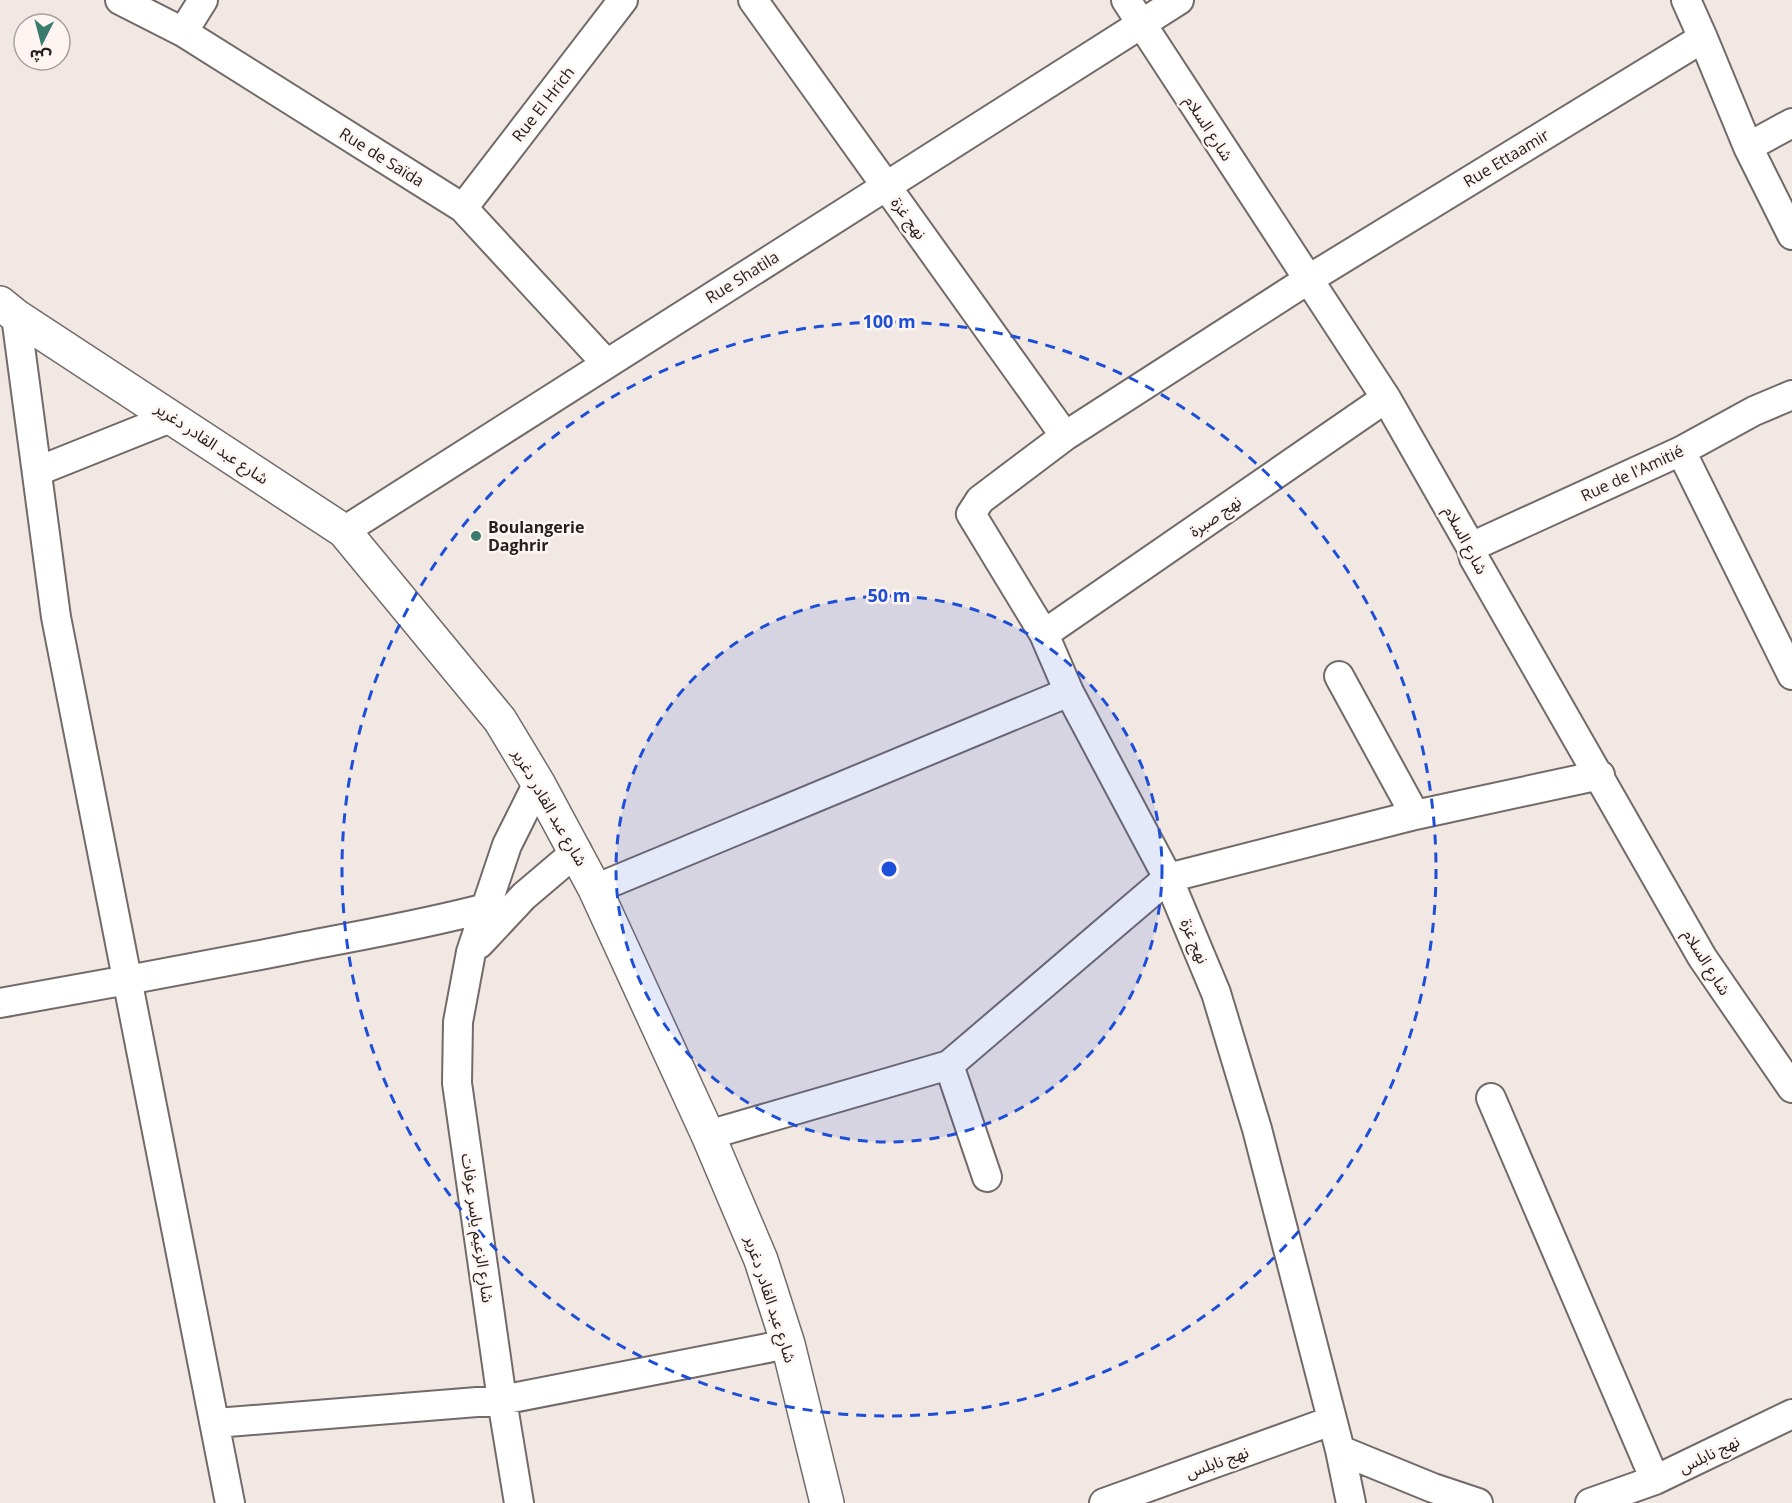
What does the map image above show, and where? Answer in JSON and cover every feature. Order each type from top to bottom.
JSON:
[{"type":"main road","name":"شارع عبد القادر دغرير","points":[[5,308],[344,531],[500,720],[577,851],[708,1135],[762,1260],[788,1344],[827,1503]]},
{"type":"street","name":"Rue de Saïda","points":[[120,0],[183,32],[463,208],[606,363]]},
{"type":"street","points":[[183,32],[203,0]]},
{"type":"street","name":"Rue El Hrich","points":[[463,208],[623,0]]},
{"type":"street","name":"نهج غزة","points":[[753,0],[1065,436]]},
{"type":"street","name":"شارع السلام","points":[[1126,0],[1386,398],[1471,547],[1474,558],[1702,957],[1792,1088]]},
{"type":"street","name":"Rue Shatila","points":[[344,531],[1179,0]]},
{"type":"street","points":[[1686,0],[1748,147],[1792,235]]},
{"type":"street","name":"Rue Ettaamir","points":[[980,500],[1065,436],[1308,279],[1703,38]]},
{"type":"street","points":[[1748,147],[1792,123]]},
{"type":"street","points":[[5,308],[38,471],[56,617],[230,1503]]},
{"type":"street","name":"Rue de l'Amitié","points":[[1471,547],[1681,451],[1754,411],[1792,395]]},
{"type":"street","name":"نهج صبرة","points":[[1044,634],[1386,398]]},
{"type":"street","points":[[38,471],[173,417]]},
{"type":"street","points":[[1681,451],[1792,675]]},
{"type":"street","name":"نهج غزة","points":[[980,500],[971,514],[1044,634],[1068,692],[1168,878],[1216,993],[1257,1130],[1340,1450],[1351,1503]]},
{"type":"street","points":[[1339,676],[1414,816]]},
{"type":"street","points":[[595,889],[1068,692]]},
{"type":"street","points":[[708,1135],[949,1065],[1168,878],[1414,816],[1600,775]]},
{"type":"street","name":"شارع الزعيم ياسر عرفات","points":[[519,1503],[457,1083],[458,1022],[471,952],[507,844],[538,783]]},
{"type":"street","points":[[471,952],[524,896],[577,851]]},
{"type":"street","points":[[0,1002],[129,980],[439,920],[486,908]]},
{"type":"street","points":[[949,1065],[987,1177]]},
{"type":"street","points":[[1491,1098],[1654,1480]]},
{"type":"street","points":[[216,1423],[502,1400],[788,1344]]},
{"type":"street","name":"نهج نابلس","points":[[1590,1503],[1654,1480],[1792,1414]]},
{"type":"street","name":"نهج نابلس","points":[[1104,1503],[1331,1421]]},
{"type":"street","points":[[1340,1450],[1433,1488],[1478,1503]]},
{"type":"place","name":"Boulangerie Daghrir","points":[[476,536]]}]
